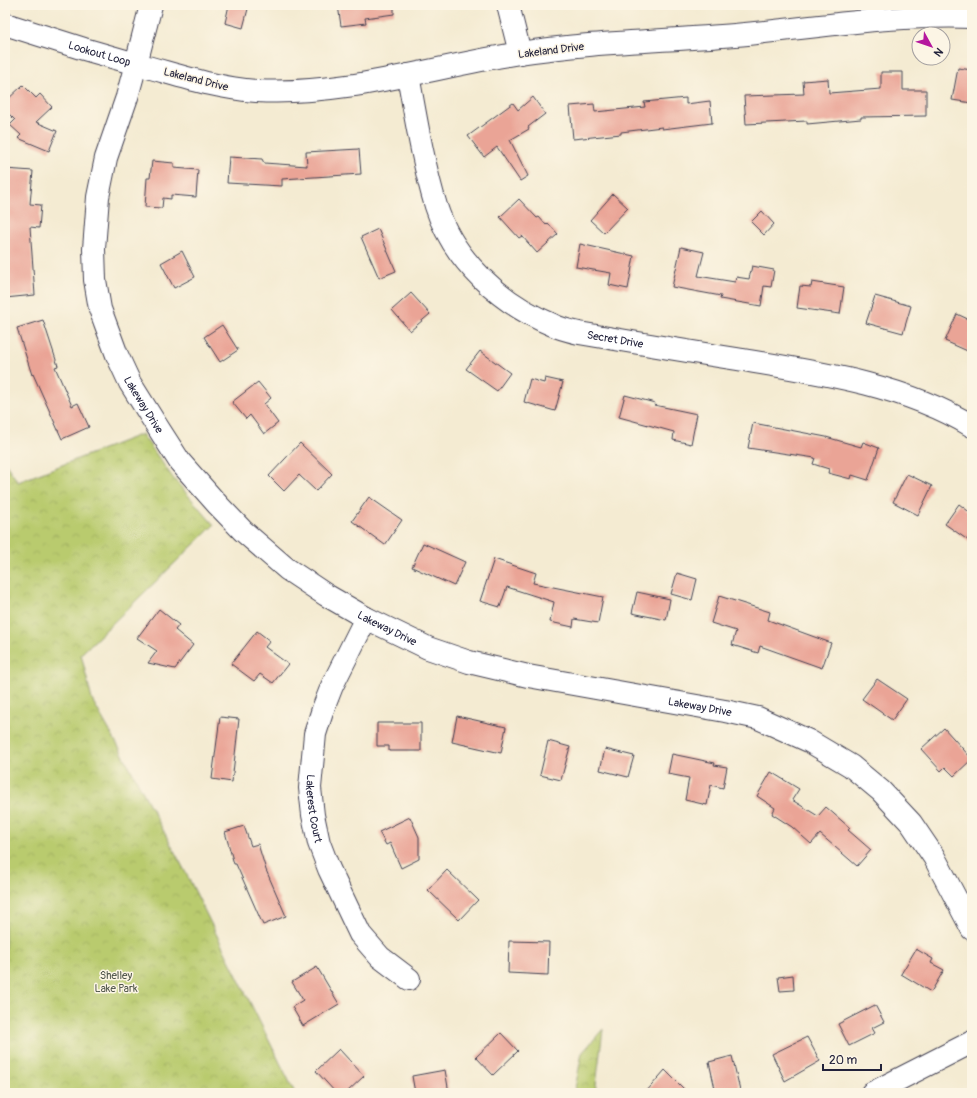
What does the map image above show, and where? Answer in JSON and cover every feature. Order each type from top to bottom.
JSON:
[{"type":"street","name":"Lookout Loop","points":[[5,24],[136,64],[151,5]]},
{"type":"street","points":[[508,5],[520,53]]},
{"type":"street","name":"Lakeland Drive","points":[[136,64],[220,87],[254,91],[295,92],[368,82],[520,53],[606,44],[736,35],[875,20],[945,16],[972,17]]},
{"type":"street","name":"Lakeway Drive","points":[[136,64],[127,97],[106,158],[98,197],[95,220],[94,249],[95,280],[100,309],[117,355],[130,383],[180,462],[223,510],[261,548],[287,569],[326,595],[366,618],[428,648],[469,662],[564,683],[758,718],[809,741],[851,766],[881,791],[911,823],[934,857],[972,929]]},
{"type":"street","name":"Secret Drive","points":[[408,75],[436,207],[449,236],[465,260],[484,280],[502,297],[526,312],[553,326],[579,333],[822,373],[874,386],[901,394],[929,405],[972,426]]},
{"type":"street","name":"Lakerest Court","points":[[366,618],[332,686],[315,734],[310,788],[313,815],[319,843],[329,869],[360,934],[380,957],[409,979]]},
{"type":"street","points":[[872,1093],[972,1042]]},
{"type":"green space","name":"Shelley Lake Park","points":[[142,434],[173,478],[214,525],[81,654],[92,700],[187,875],[295,1093],[5,1093],[5,463],[18,482]]},
{"type":"green space","points":[[603,1029],[595,1093],[574,1093],[582,1053]]},
{"type":"building","points":[[229,5],[249,5],[243,28],[225,23]]},
{"type":"building","points":[[338,5],[394,5],[394,14],[365,18],[366,23],[341,26]]},
{"type":"building","points":[[958,68],[972,70],[972,103],[952,100]]},
{"type":"building","points":[[881,72],[903,72],[903,90],[926,90],[926,116],[861,117],[861,119],[807,124],[807,121],[746,124],[744,96],[804,94],[803,81],[828,79],[829,93],[881,89]]},
{"type":"building","points":[[23,85],[36,98],[40,94],[52,107],[36,122],[57,131],[49,151],[18,138],[21,135],[10,125],[15,120],[5,110],[5,102]]},
{"type":"building","points":[[533,97],[545,114],[528,127],[529,129],[510,140],[528,176],[520,181],[497,147],[484,157],[468,136],[513,103],[518,110]]},
{"type":"building","points":[[686,98],[686,104],[710,101],[712,123],[662,129],[662,127],[621,132],[621,134],[573,139],[570,106],[594,104],[595,112],[645,107],[644,102]]},
{"type":"building","points":[[359,149],[361,174],[282,179],[282,186],[227,183],[229,157],[262,159],[264,163],[307,166],[306,152]]},
{"type":"building","points":[[152,161],[174,163],[174,168],[198,170],[196,197],[171,195],[171,199],[163,198],[162,208],[145,207],[147,178],[150,178]]},
{"type":"building","points":[[5,169],[33,171],[30,204],[41,205],[39,228],[30,227],[35,295],[5,298]]},
{"type":"building","points":[[613,194],[628,208],[604,233],[590,220]]},
{"type":"building","points":[[519,199],[537,218],[539,217],[546,225],[548,223],[558,234],[537,253],[522,236],[519,238],[500,217]]},
{"type":"building","points":[[762,211],[774,224],[764,235],[751,222]]},
{"type":"building","points":[[378,229],[396,271],[379,278],[361,237]]},
{"type":"building","points":[[580,244],[634,256],[628,289],[609,285],[611,273],[576,267]]},
{"type":"building","points":[[681,247],[704,252],[698,276],[735,282],[736,277],[749,279],[752,266],[774,270],[771,287],[764,286],[761,306],[720,299],[721,296],[672,287]]},
{"type":"building","points":[[182,251],[195,277],[174,288],[161,263]]},
{"type":"building","points":[[812,282],[844,287],[840,314],[797,308],[800,286],[811,287]]},
{"type":"building","points":[[411,293],[430,314],[410,331],[392,310]]},
{"type":"building","points":[[875,296],[911,306],[903,333],[866,323]]},
{"type":"building","points":[[957,314],[972,321],[972,353],[945,341]]},
{"type":"building","points":[[43,320],[58,366],[55,367],[72,406],[78,403],[89,427],[62,439],[33,374],[32,375],[17,328]]},
{"type":"building","points":[[222,325],[238,350],[220,362],[204,337]]},
{"type":"building","points":[[480,351],[510,373],[497,391],[466,369]]},
{"type":"building","points":[[545,378],[563,382],[555,411],[524,402],[530,379],[544,383]]},
{"type":"building","points":[[258,382],[271,398],[264,404],[278,423],[264,434],[250,415],[246,419],[232,402]]},
{"type":"building","points":[[625,395],[655,403],[654,405],[697,414],[691,444],[673,440],[674,432],[619,417]]},
{"type":"building","points":[[753,423],[826,437],[861,447],[863,442],[879,448],[868,480],[852,475],[851,479],[828,473],[829,469],[813,464],[815,458],[748,448]]},
{"type":"building","points":[[300,443],[332,474],[316,491],[299,475],[284,491],[269,476]]},
{"type":"building","points":[[907,474],[932,486],[918,515],[893,502]]},
{"type":"building","points":[[369,497],[402,520],[385,545],[352,521]]},
{"type":"building","points":[[959,504],[972,514],[972,543],[945,524]]},
{"type":"building","points":[[423,543],[465,562],[454,586],[412,567]]},
{"type":"building","points":[[494,559],[536,573],[533,583],[603,597],[598,623],[574,619],[573,627],[550,622],[554,602],[507,587],[500,607],[480,601]]},
{"type":"building","points":[[677,573],[697,579],[692,600],[671,594]]},
{"type":"building","points":[[637,592],[670,599],[666,620],[632,613]]},
{"type":"building","points":[[719,596],[770,612],[768,620],[831,643],[822,668],[760,646],[758,653],[732,645],[736,631],[711,623]]},
{"type":"building","points":[[159,609],[179,625],[175,630],[193,645],[175,669],[148,663],[157,651],[137,638]]},
{"type":"building","points":[[257,631],[270,641],[265,647],[288,664],[273,683],[260,674],[254,681],[231,664]]},
{"type":"building","points":[[877,679],[907,699],[892,720],[862,699]]},
{"type":"building","points":[[457,716],[506,727],[501,753],[452,742]]},
{"type":"building","points":[[220,717],[239,719],[232,782],[212,779]]},
{"type":"building","points":[[377,723],[421,723],[421,751],[389,751],[389,746],[377,746]]},
{"type":"building","points":[[944,728],[972,759],[954,776],[945,767],[941,771],[921,749]]},
{"type":"building","points":[[548,741],[570,747],[561,780],[540,775]]},
{"type":"building","points":[[605,749],[634,756],[628,777],[600,770]]},
{"type":"building","points":[[672,754],[727,767],[723,788],[711,785],[707,805],[685,800],[689,778],[668,774]]},
{"type":"building","points":[[771,772],[799,789],[792,800],[818,816],[826,807],[850,828],[848,830],[871,850],[857,866],[820,834],[811,844],[792,827],[772,814],[775,808],[757,796]]},
{"type":"building","points":[[410,817],[419,837],[419,859],[401,868],[390,843],[386,845],[379,832]]},
{"type":"building","points":[[244,826],[251,846],[258,844],[266,870],[286,916],[263,925],[236,864],[234,864],[225,832]]},
{"type":"building","points":[[447,870],[478,900],[459,920],[428,890]]},
{"type":"building","points":[[509,941],[549,942],[548,975],[508,973]]},
{"type":"building","points":[[916,949],[933,959],[931,963],[944,970],[931,992],[901,974]]},
{"type":"building","points":[[317,967],[339,1004],[303,1026],[292,1007],[303,1000],[292,982]]},
{"type":"building","points":[[793,975],[794,990],[780,991],[778,977]]},
{"type":"building","points":[[875,1005],[884,1022],[872,1028],[875,1033],[849,1046],[838,1024]]},
{"type":"building","points":[[501,1033],[518,1051],[493,1075],[476,1057]]},
{"type":"building","points":[[807,1037],[820,1061],[785,1081],[772,1054]]},
{"type":"building","points":[[339,1049],[364,1076],[346,1093],[336,1093],[316,1071]]},
{"type":"building","points":[[732,1056],[740,1090],[716,1093],[709,1062]]},
{"type":"building","points":[[445,1070],[449,1093],[415,1093],[412,1076]]},
{"type":"building","points":[[665,1070],[688,1093],[645,1093]]}]
